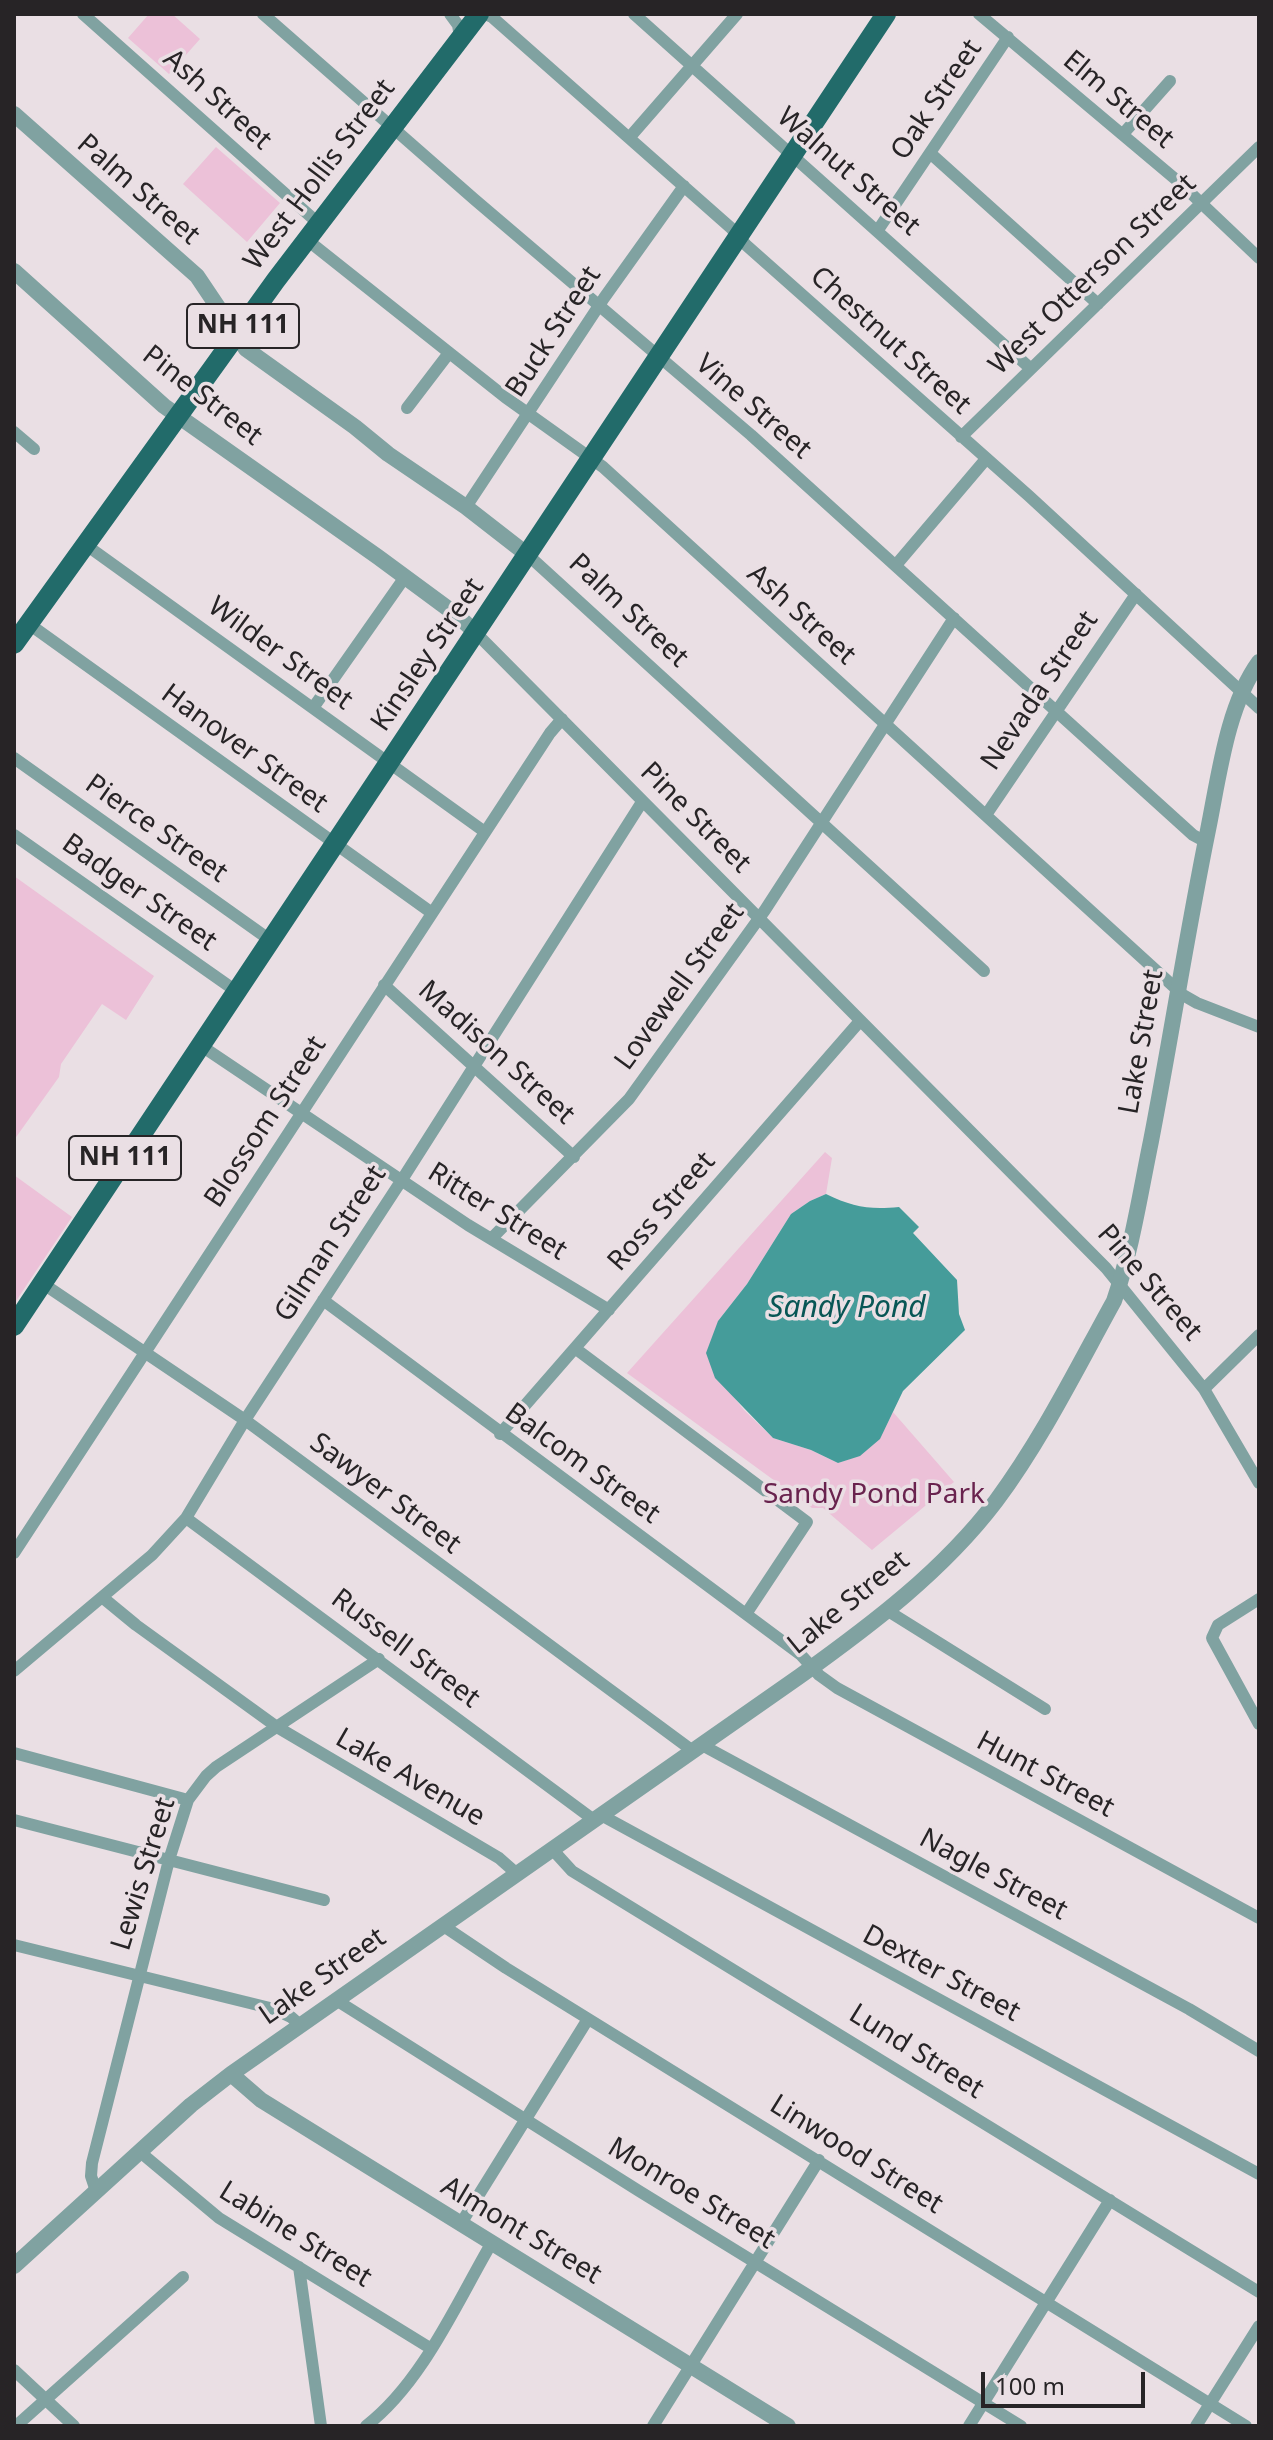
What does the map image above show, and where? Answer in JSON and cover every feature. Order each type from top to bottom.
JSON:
[{"type":"main road","name":"West Hollis Street","points":[[14,644],[312,231],[479,14]]},
{"type":"main road","name":"Kinsley Street","points":[[14,1326],[529,556],[886,14]]},
{"type":"street","name":"Ash Street","points":[[83,14],[312,231],[449,353],[592,458],[1177,989],[1197,1003],[1259,1027]]},
{"type":"street","name":"Vine Street","points":[[263,14],[600,305],[896,565],[1193,835],[1206,842]]},
{"type":"street","points":[[450,14],[458,25],[460,37]]},
{"type":"street","name":"Chestnut Street","points":[[485,14],[684,186],[1259,708]]},
{"type":"street","name":"Walnut Street","points":[[634,14],[1030,368]]},
{"type":"street","points":[[629,138],[737,14]]},
{"type":"street","name":"Elm Street","points":[[979,14],[1123,134],[1259,258]]},
{"type":"street","name":"Oak Street","points":[[878,230],[1008,37]]},
{"type":"street","points":[[1123,134],[1170,81]]},
{"type":"street","name":"Palm Street","points":[[14,114],[195,274],[246,349],[529,556],[984,971]]},
{"type":"street","name":"West Otterson Street","points":[[961,437],[1259,147]]},
{"type":"street","points":[[930,153],[1098,304]]},
{"type":"street","name":"Buck Street","points":[[466,507],[600,305],[684,186]]},
{"type":"street","name":"Pine Street","points":[[14,271],[147,392],[405,577],[476,633],[1081,1241],[1137,1304],[1204,1389],[1259,1483]]},
{"type":"street","points":[[221,311],[235,316],[251,315]]},
{"type":"street","points":[[407,408],[449,353]]},
{"type":"street","points":[[14,432],[34,449]]},
{"type":"street","points":[[896,565],[986,459]]},
{"type":"street","name":"Wilder Street","points":[[86,545],[485,832]]},
{"type":"street","points":[[313,708],[405,577]]},
{"type":"street","name":"Nevada Street","points":[[986,815],[1136,594]]},
{"type":"street","name":"Lovewell Street","points":[[491,1239],[629,1099],[758,919],[954,618]]},
{"type":"street","name":"Hanover Street","points":[[29,624],[432,913]]},
{"type":"street","name":"Lake Street","points":[[14,2266],[191,2105],[231,2074],[698,1748],[888,1611],[956,1546],[995,1502],[1034,1442],[1114,1301],[1119,1286],[1140,1197],[1223,759],[1241,692],[1259,662]]},
{"type":"street","name":"Blossom Street","points":[[14,1553],[384,985],[562,719]]},
{"type":"street","name":"Pierce Street","points":[[14,758],[270,940]]},
{"type":"street","name":"Gilman Street","points":[[14,1671],[152,1555],[186,1518],[245,1420],[402,1181],[642,802]]},
{"type":"street","name":"Badger Street","points":[[14,835],[236,991]]},
{"type":"street","name":"Madison Street","points":[[384,985],[574,1157]]},
{"type":"street","name":"Ross Street","points":[[500,1434],[860,1021]]},
{"type":"street","name":"Ritter Street","points":[[200,1045],[491,1239],[609,1310]]},
{"type":"street","name":"Sawyer Street","points":[[42,1283],[245,1420],[698,1748]]},
{"type":"street","name":"Balcom Street","points":[[323,1300],[801,1655],[812,1667]]},
{"type":"street","points":[[1204,1389],[1259,1335]]},
{"type":"street","points":[[576,1349],[807,1522],[746,1614]]},
{"type":"street","name":"Russell Street","points":[[186,1518],[598,1818]]},
{"type":"street","name":"Lake Avenue","points":[[102,1597],[277,1727],[499,1858],[516,1873]]},
{"type":"street","points":[[1259,1599],[1218,1625],[1212,1638],[1259,1724]]},
{"type":"street","points":[[888,1611],[1045,1709]]},
{"type":"street","name":"Lewis Street","points":[[96,2191],[91,2176],[92,2163],[169,1860],[188,1800],[206,1776],[379,1659]]},
{"type":"street","name":"Hunt Street","points":[[812,1667],[825,1681],[851,1696],[1259,1918]]},
{"type":"street","name":"Nagle Street","points":[[698,1748],[1189,2009],[1259,2051]]},
{"type":"street","points":[[14,1753],[188,1800]]},
{"type":"street","name":"Dexter Street","points":[[598,1818],[1259,2174]]},
{"type":"street","points":[[14,1820],[324,1900]]},
{"type":"street","name":"Lund Street","points":[[552,1849],[572,1871],[1259,2292]]},
{"type":"street","name":"Linwood Street","points":[[442,1925],[588,2019],[1246,2426]]},
{"type":"street","points":[[14,1945],[274,2009],[300,2025]]},
{"type":"street","name":"Monroe Street","points":[[336,2000],[1021,2426]]},
{"type":"street","points":[[460,2225],[588,2019]]},
{"type":"street","name":"Almont Street","points":[[231,2074],[261,2100],[788,2426]]},
{"type":"street","name":"Labine Street","points":[[140,2152],[219,2218],[430,2348]]},
{"type":"street","points":[[653,2426],[819,2160]]},
{"type":"street","points":[[969,2426],[1110,2200]]},
{"type":"street","points":[[366,2426],[399,2395],[491,2244]]},
{"type":"street","points":[[299,2267],[321,2426]]},
{"type":"street","points":[[16,2426],[183,2277]]},
{"type":"street","points":[[1196,2426],[1259,2326]]},
{"type":"street","points":[[14,2370],[74,2426]]},
{"type":"green space","points":[[149,14],[172,14],[200,39],[169,74],[128,38]]},
{"type":"green space","points":[[216,147],[280,203],[247,242],[183,184]]},
{"type":"green space","points":[[14,876],[154,976],[126,1020],[102,1004],[61,1064],[59,1077],[14,1140]]},
{"type":"green space","name":"Sandy Pond Park","points":[[825,1152],[832,1158],[826,1194],[791,1214],[747,1284],[718,1321],[733,1396],[773,1438],[811,1450],[838,1463],[859,1455],[873,1445],[893,1412],[954,1482],[872,1550],[823,1508],[812,1508],[627,1373]]},
{"type":"green space","points":[[14,1175],[72,1217],[14,1304]]},
{"type":"water","name":"Sandy Pond","points":[[826,1194],[861,1206],[899,1207],[919,1227],[913,1233],[957,1280],[959,1314],[965,1330],[903,1391],[880,1439],[860,1456],[838,1463],[811,1450],[773,1438],[715,1378],[706,1353],[718,1321],[747,1284],[791,1214]]}]
